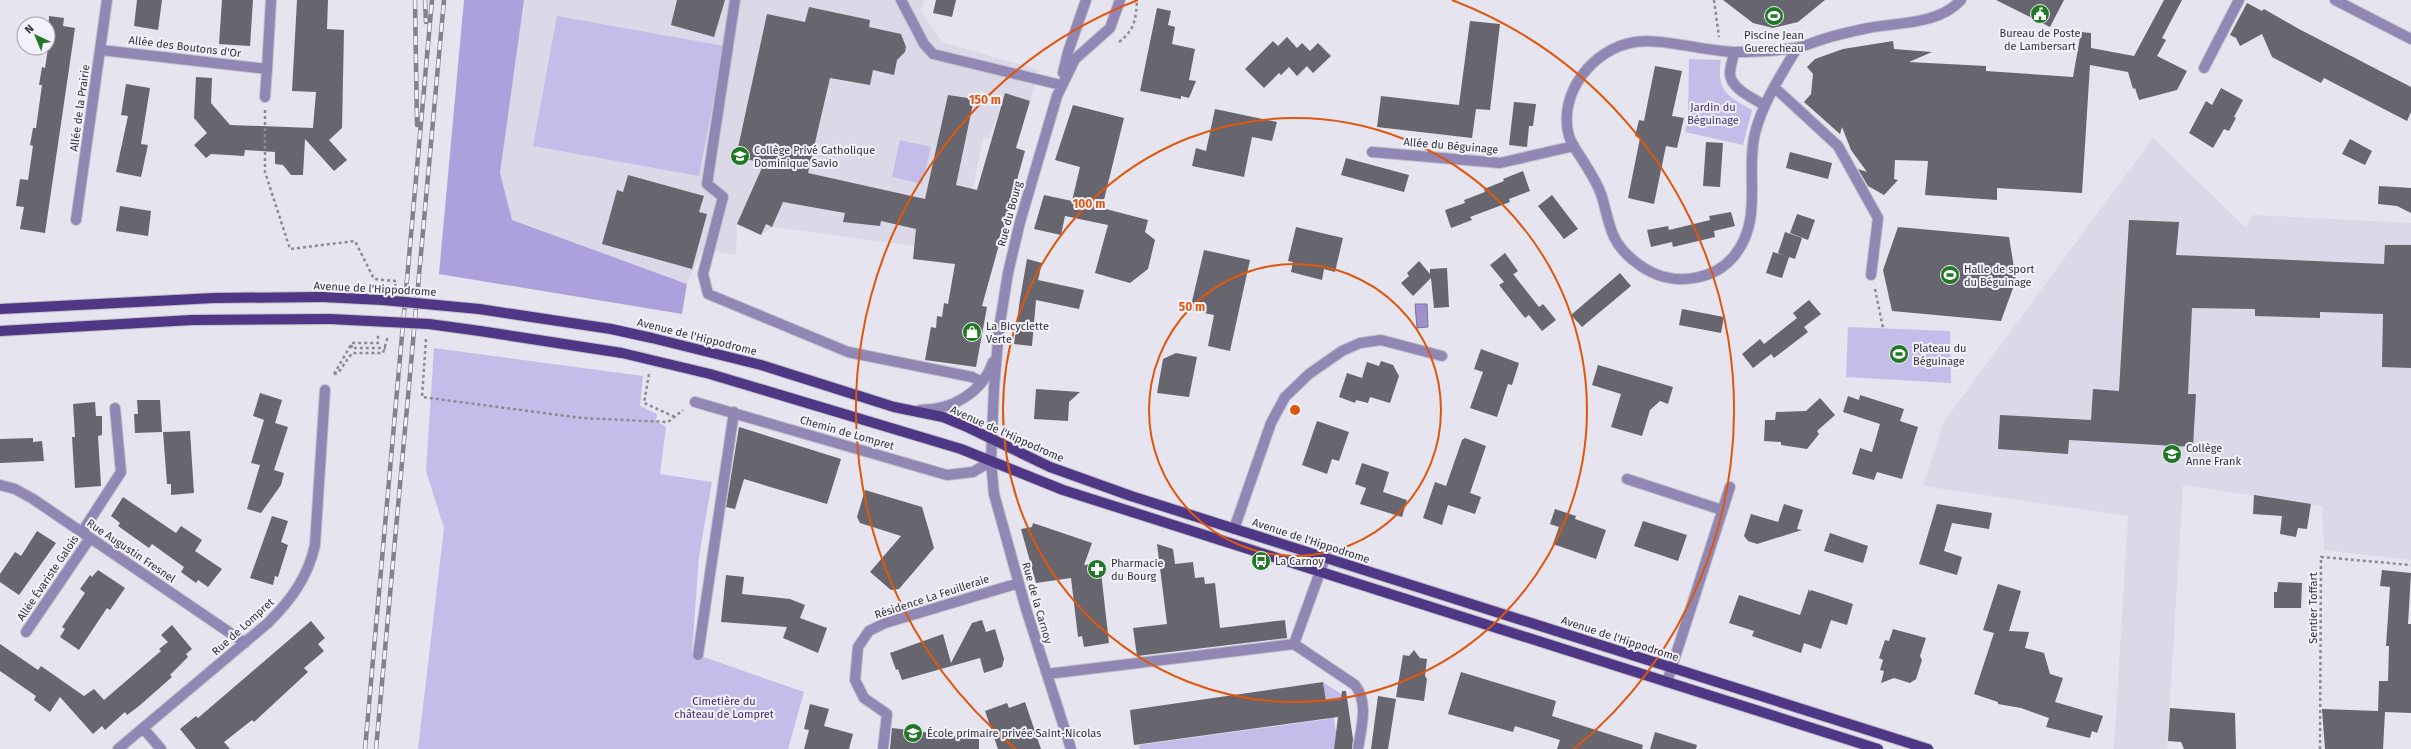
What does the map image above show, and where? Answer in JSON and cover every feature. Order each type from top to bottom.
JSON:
[{"type":"main road","name":"Avenue de l'Hippodrome","points":[[0,309],[214,298],[323,298],[383,300],[479,309],[611,329],[652,338],[761,366],[909,410],[943,418],[991,438],[1066,474],[1234,529],[1928,749]]},
{"type":"main road","points":[[0,331],[192,320],[330,319],[429,324],[652,359],[740,382],[961,449],[1050,486],[1878,749]]},
{"type":"street","name":"Allée de la Prairie","points":[[76,220],[107,0]]},
{"type":"street","points":[[265,98],[271,0]]},
{"type":"street","points":[[735,0],[707,184],[723,198],[703,274],[708,294],[848,352],[972,377],[982,382]]},
{"type":"street","points":[[901,0],[924,44],[933,54],[1061,85]]},
{"type":"street","name":"Rue du Bourg","points":[[991,438],[996,352],[1003,299],[1016,237],[1061,85],[1068,52],[1086,0]]},
{"type":"street","name":"Rue du Bourg","points":[[1061,85],[1070,66],[1080,52],[1110,28],[1120,0]]},
{"type":"street","points":[[1796,48],[1764,105],[1752,151],[1752,206],[1748,233],[1741,247],[1723,267],[1702,277],[1688,279],[1661,277],[1652,273],[1629,257],[1614,238],[1609,228],[1600,192],[1569,135],[1567,112],[1574,87],[1587,68],[1609,52],[1637,42],[1734,52],[1796,48],[1838,35],[1927,19],[1951,9],[1961,0]]},
{"type":"street","points":[[2204,68],[2239,0]]},
{"type":"street","points":[[2335,0],[2411,39]]},
{"type":"street","name":"Allée des Boutons d'Or","points":[[101,50],[267,69]]},
{"type":"street","points":[[1734,52],[1730,74],[1733,81],[1738,88],[1764,105]]},
{"type":"street","points":[[1774,87],[1838,146],[1878,218],[1871,275]]},
{"type":"street","name":"Allée du Béguinage","points":[[1372,152],[1500,163],[1574,146]]},
{"type":"street","points":[[1234,529],[1274,416],[1285,397],[1309,374],[1350,346],[1371,340],[1381,340],[1442,356]]},
{"type":"street","name":"Rue du Bourg","points":[[909,410],[932,410],[950,406],[974,391],[982,382],[993,364],[996,352]]},
{"type":"street","name":"Rue de Lompret","points":[[118,749],[245,644],[286,604],[302,581],[312,557],[315,545],[325,390]]},
{"type":"street","name":"Chemin de Lompret","points":[[695,402],[734,412],[947,475],[964,475],[974,472],[991,461]]},
{"type":"street","name":"Allée Évariste Galois","points":[[26,632],[86,535],[121,472],[115,408]]},
{"type":"street","points":[[698,655],[734,412]]},
{"type":"street","name":"Rue de la Carnoy","points":[[991,438],[991,461],[996,500],[1046,674],[1071,749]]},
{"type":"street","points":[[1627,479],[1722,510]]},
{"type":"street","name":"Rue Augustin Fresnel","points":[[0,486],[24,494],[245,644]]},
{"type":"street","points":[[1667,682],[1730,487]]},
{"type":"street","points":[[1294,644],[1325,558]]},
{"type":"street","name":"Résidence La Feuilleraie","points":[[883,749],[887,714],[864,698],[855,680],[858,647],[869,630],[892,621],[1019,583]]},
{"type":"street","points":[[1046,674],[1127,666],[1294,644],[1355,685],[1360,691],[1364,702],[1358,749]]},
{"type":"street","points":[[143,728],[161,749]]},
{"type":"path","points":[[1714,0],[1722,51]]},
{"type":"path","points":[[265,98],[265,172],[290,249],[355,241],[374,279],[396,281]]},
{"type":"path","points":[[1871,275],[1883,328]]},
{"type":"path","points":[[429,324],[425,343],[422,397],[582,418],[668,422],[695,402]]},
{"type":"path","points":[[352,343],[378,343]]},
{"type":"path","points":[[336,366],[352,343]]},
{"type":"path","points":[[334,374],[338,373],[352,353],[383,353],[386,348],[351,348],[352,343]]},
{"type":"path","points":[[652,359],[644,403],[675,417]]},
{"type":"path","name":"Sentier Toffart","points":[[2320,749],[2321,557],[2411,565]]},
{"type":"shaded area","points":[[464,0],[524,0],[500,173],[512,220],[687,284],[682,314],[439,274]]},
{"type":"shaded area","name":"Collège Privé Catholique Dominique Savio","points":[[524,0],[924,0],[921,11],[942,42],[1039,70],[1030,101],[1005,93],[989,139],[983,138],[960,252],[773,227],[761,235],[737,224],[736,255],[703,249],[687,284],[512,220],[500,173]]},
{"type":"shaded area","name":"Collège Anne Frank","points":[[2153,138],[2246,228],[2252,215],[2411,223],[2411,560],[2324,550],[2322,506],[2183,485],[2167,749],[2114,749],[2128,516],[1923,486],[1943,423]]},
{"type":"shaded area","points":[[1415,304],[1427,304],[1428,327],[1417,328]]},
{"type":"green space","points":[[557,16],[724,46],[699,176],[533,146]]},
{"type":"green space","name":"Jardin du Béguinage","points":[[1689,59],[1721,60],[1720,79],[1725,91],[1736,101],[1752,110],[1743,145],[1685,132],[1688,116]]},
{"type":"green space","points":[[900,140],[931,147],[922,184],[892,177]]},
{"type":"green space","name":"Plateau du Béguinage","points":[[1848,327],[1950,331],[1951,383],[1846,377]]},
{"type":"green space","name":"Cimetière du château de Lompret","points":[[434,348],[643,376],[640,406],[657,414],[656,421],[666,427],[660,474],[712,482],[699,556],[692,653],[804,692],[788,749],[418,749],[444,528],[426,471]]},
{"type":"green space","points":[[1323,682],[1347,698],[1331,700],[1336,733],[1334,749],[1140,749],[1139,745],[1328,719]]},
{"type":"building","points":[[137,0],[162,0],[158,30],[134,26]]},
{"type":"building","points":[[222,0],[253,0],[250,46],[219,44]]},
{"type":"building","points":[[297,0],[328,0],[327,29],[344,30],[342,128],[329,140],[347,160],[334,171],[305,139],[303,175],[291,175],[283,165],[275,164],[275,152],[245,150],[244,156],[211,154],[206,158],[194,145],[207,133],[194,118],[196,77],[212,78],[211,103],[230,125],[313,128],[316,92],[292,91]]},
{"type":"building","points":[[677,0],[725,0],[714,37],[671,25]]},
{"type":"building","points":[[936,0],[956,0],[952,17],[933,13]]},
{"type":"building","name":"Piscine Jean Guerecheau","points":[[1723,0],[1825,0],[1798,22],[1773,28],[1753,23]]},
{"type":"building","name":"Bureau de Poste de Lambersart","points":[[1996,0],[2064,0],[2050,27]]},
{"type":"building","points":[[2164,0],[2182,0],[2162,38],[2166,40],[2157,56],[2187,71],[2177,90],[2139,100],[2135,88],[2133,89],[2128,72],[2090,65],[2082,193],[1997,188],[1997,200],[1925,195],[1928,161],[1895,160],[1894,179],[1898,180],[1884,195],[1868,186],[1858,169],[1867,172],[1851,150],[1842,127],[1840,134],[1804,102],[1811,94],[1813,74],[1807,67],[1815,59],[1843,49],[1893,41],[1894,49],[1932,52],[1909,62],[1986,66],[1986,71],[2073,77],[2081,32],[2091,33],[2091,48],[2134,56]]},
{"type":"building","points":[[2247,3],[2262,11],[2264,9],[2299,29],[2411,87],[2411,112],[2407,121],[2324,78],[2321,83],[2272,57],[2262,34],[2240,46],[2236,38],[2230,35]]},
{"type":"building","points":[[809,7],[870,20],[869,27],[901,34],[906,47],[905,52],[897,60],[894,75],[873,70],[870,85],[830,78],[808,173],[925,199],[948,95],[974,99],[956,185],[977,190],[1005,93],[1030,101],[1016,148],[1025,151],[982,306],[987,307],[976,367],[925,360],[931,327],[936,328],[937,316],[942,317],[944,303],[948,304],[955,264],[913,259],[916,229],[881,221],[880,226],[843,222],[845,213],[783,202],[772,227],[766,224],[761,235],[737,224],[764,163],[736,157],[767,14],[805,22]]},
{"type":"building","points":[[1157,8],[1171,11],[1168,25],[1175,27],[1172,44],[1195,49],[1189,80],[1196,81],[1189,98],[1181,96],[1181,99],[1140,91]]},
{"type":"building","points":[[56,17],[64,18],[63,26],[75,28],[45,233],[20,229],[24,207],[16,206],[20,179],[28,180],[33,146],[30,145],[33,128],[36,128],[42,85],[39,85],[42,67],[45,68],[47,56],[56,56]]},
{"type":"building","points":[[1470,21],[1500,24],[1490,110],[1476,109],[1472,138],[1377,127],[1381,96],[1459,105]]},
{"type":"building","points":[[1287,37],[1297,48],[1302,43],[1310,51],[1318,43],[1331,56],[1313,73],[1307,66],[1297,76],[1289,67],[1281,75],[1279,73],[1264,88],[1245,69],[1273,41],[1278,46]]},
{"type":"building","points":[[1655,66],[1682,71],[1672,116],[1684,118],[1677,148],[1666,146],[1654,204],[1628,198],[1640,138],[1635,136],[1639,120],[1644,121]]},
{"type":"building","points":[[126,84],[150,88],[141,144],[148,145],[141,177],[116,172],[128,116],[121,115]]},
{"type":"building","points":[[2221,88],[2243,100],[2234,117],[2236,118],[2229,131],[2224,129],[2213,148],[2189,133],[2206,101],[2212,105]]},
{"type":"building","points":[[1514,102],[1536,104],[1533,126],[1529,126],[1527,147],[1509,145]]},
{"type":"building","points":[[1073,105],[1124,118],[1102,208],[1148,220],[1145,232],[1155,240],[1148,269],[1130,283],[1095,273],[1108,225],[1065,216],[1061,235],[1034,229],[1044,195],[1072,201],[1080,167],[1055,160]]},
{"type":"building","points":[[1215,109],[1277,122],[1272,141],[1252,137],[1244,177],[1192,166],[1196,148],[1206,151]]},
{"type":"building","points":[[2350,139],[2372,151],[2365,165],[2342,154]]},
{"type":"building","points":[[1706,142],[1723,143],[1720,187],[1703,186]]},
{"type":"building","points":[[1790,152],[1832,163],[1828,179],[1786,168]]},
{"type":"building","points":[[1346,158],[1409,175],[1404,192],[1341,175]]},
{"type":"building","points":[[1523,171],[1530,191],[1509,199],[1510,202],[1470,217],[1472,220],[1451,228],[1445,210],[1465,203],[1464,200],[1485,192],[1484,189]]},
{"type":"building","points":[[628,175],[704,196],[699,212],[707,214],[692,269],[602,244],[617,190],[623,192]]},
{"type":"building","points":[[2379,186],[2411,188],[2411,213],[2397,206],[2378,204]]},
{"type":"building","points":[[1552,195],[1578,229],[1564,239],[1538,206]]},
{"type":"building","points":[[120,206],[151,211],[148,236],[116,231]]},
{"type":"building","points":[[1731,212],[1735,226],[1714,231],[1715,237],[1673,247],[1672,242],[1651,247],[1647,230],[1668,226],[1669,230],[1710,220],[1709,216]]},
{"type":"building","points":[[1797,214],[1815,220],[1808,240],[1790,233]]},
{"type":"building","points":[[2129,220],[2179,222],[2176,255],[2384,264],[2385,245],[2411,245],[2411,368],[2382,367],[2383,314],[2320,312],[2320,318],[2255,316],[2255,309],[2192,308],[2188,394],[2196,394],[2193,447],[2069,440],[2068,454],[1998,449],[2000,415],[2091,420],[2093,389],[2119,391]]},
{"type":"building","points":[[1296,227],[1343,238],[1335,272],[1324,269],[1322,280],[1291,272],[1293,262],[1288,261]]},
{"type":"building","name":"Halle de sport du Béguinage","points":[[1898,227],[2009,237],[2016,280],[2001,321],[1892,311],[1883,270]]},
{"type":"building","points":[[1785,232],[1802,238],[1795,259],[1789,257],[1782,278],[1766,273],[1773,252],[1786,256],[1778,253]]},
{"type":"building","points":[[1204,250],[1250,260],[1230,351],[1208,346],[1214,315],[1190,310]]},
{"type":"building","points":[[1505,253],[1518,271],[1513,274],[1539,307],[1543,304],[1556,320],[1542,331],[1529,315],[1525,318],[1499,285],[1504,282],[1490,265]]},
{"type":"building","points":[[1027,259],[1042,263],[1038,280],[1084,290],[1079,309],[1036,300],[1032,346],[1014,344]]},
{"type":"building","points":[[1419,261],[1430,274],[1430,269],[1447,268],[1449,307],[1434,308],[1431,278],[1413,296],[1401,283],[1409,276],[1407,273]]},
{"type":"building","points":[[1620,273],[1631,286],[1582,327],[1571,315]]},
{"type":"building","points":[[1809,300],[1821,314],[1804,327],[1808,332],[1774,358],[1771,354],[1753,368],[1742,354],[1760,339],[1764,344],[1797,318],[1793,313]]},
{"type":"building","points":[[1682,309],[1724,317],[1721,333],[1679,325]]},
{"type":"building","points":[[1481,349],[1519,363],[1512,385],[1508,384],[1497,417],[1470,408],[1483,372],[1474,369]]},
{"type":"building","points":[[1176,353],[1197,357],[1189,397],[1157,393],[1163,359]]},
{"type":"building","points":[[1381,361],[1393,365],[1399,376],[1390,403],[1370,397],[1368,403],[1356,400],[1355,403],[1339,397],[1347,373],[1362,378],[1367,362],[1379,366]]},
{"type":"building","points":[[1598,365],[1673,387],[1668,404],[1660,401],[1650,410],[1642,436],[1611,427],[1621,394],[1592,385]]},
{"type":"building","points":[[1036,389],[1080,392],[1069,402],[1068,421],[1034,419]]},
{"type":"building","points":[[260,393],[282,400],[275,423],[288,427],[274,470],[284,473],[281,485],[261,513],[247,509],[260,465],[251,463],[264,420],[253,416]]},
{"type":"building","points":[[1860,395],[1904,409],[1900,421],[1918,427],[1902,479],[1877,472],[1874,480],[1852,474],[1860,448],[1872,452],[1880,424],[1843,412],[1848,396],[1859,400]]},
{"type":"building","points":[[1820,398],[1835,415],[1817,431],[1819,434],[1807,449],[1781,445],[1781,442],[1764,441],[1765,420],[1775,420],[1776,412],[1806,411]]},
{"type":"building","points":[[137,400],[160,400],[162,432],[135,433],[134,414],[138,414]]},
{"type":"building","points":[[95,402],[96,416],[102,416],[102,435],[98,436],[101,486],[75,488],[72,437],[75,437],[73,404]]},
{"type":"building","points":[[1317,421],[1349,432],[1339,461],[1332,459],[1327,474],[1302,465]]},
{"type":"building","points":[[739,427],[841,459],[827,504],[744,479],[735,509],[726,507]]},
{"type":"building","points":[[190,431],[194,493],[171,495],[171,484],[167,484],[163,432]]},
{"type":"building","points":[[33,438],[33,442],[42,441],[44,461],[0,463],[0,439]]},
{"type":"building","points":[[1465,438],[1486,446],[1470,493],[1481,497],[1475,514],[1448,505],[1442,525],[1423,518],[1435,482],[1446,486],[1462,440]]},
{"type":"building","points":[[1362,463],[1389,472],[1383,492],[1407,500],[1402,517],[1360,504],[1366,488],[1355,484]]},
{"type":"building","points":[[865,490],[922,507],[934,548],[899,589],[891,590],[870,572],[901,536],[860,523],[857,517]]},
{"type":"building","points":[[2254,495],[2311,504],[2307,529],[2298,528],[2296,537],[2280,534],[2282,516],[2253,514]]},
{"type":"building","points":[[123,497],[176,533],[181,526],[202,540],[195,551],[222,569],[208,587],[198,580],[196,583],[181,572],[184,567],[152,544],[149,548],[118,526],[120,523],[111,516]]},
{"type":"building","points":[[1784,504],[1803,510],[1797,529],[1802,530],[1757,544],[1748,541],[1744,536],[1751,514],[1778,522]]},
{"type":"building","points":[[1937,504],[1992,513],[1989,529],[1952,523],[1944,551],[1962,557],[1957,575],[1919,564]]},
{"type":"building","points":[[1555,509],[1576,516],[1575,519],[1606,530],[1596,559],[1553,544],[1559,527],[1550,524]]},
{"type":"building","points":[[272,516],[288,521],[281,542],[288,545],[278,577],[275,576],[273,585],[250,578]]},
{"type":"building","points":[[1643,521],[1687,535],[1678,561],[1634,546]]},
{"type":"building","points":[[1033,523],[1092,543],[1084,565],[1100,563],[1109,643],[1084,647],[1082,636],[1078,637],[1071,578],[1036,583],[1021,529],[1032,527]]},
{"type":"building","points":[[37,531],[56,543],[19,595],[0,582],[0,574],[15,552],[21,556]]},
{"type":"building","points":[[1830,533],[1868,546],[1863,563],[1824,551]]},
{"type":"building","points":[[1157,544],[1173,549],[1175,564],[1193,562],[1195,578],[1204,577],[1205,584],[1215,583],[1220,628],[1285,620],[1287,638],[1137,656],[1133,628],[1167,624]]},
{"type":"building","points":[[98,570],[125,588],[110,610],[107,608],[79,650],[60,637],[65,629],[62,627],[85,593],[80,589],[90,575],[92,577]]},
{"type":"building","points":[[2382,570],[2411,573],[2408,624],[2411,624],[2411,713],[2385,712],[2383,749],[2325,749],[2322,709],[2378,711],[2379,681],[2388,681],[2389,646],[2386,646],[2390,587],[2380,586]]},
{"type":"building","points":[[726,575],[744,577],[742,594],[790,599],[805,605],[800,618],[827,628],[818,653],[783,638],[787,627],[721,622]]},
{"type":"building","points":[[2278,582],[2302,583],[2301,608],[2274,608],[2274,592],[2277,592]]},
{"type":"building","points":[[1998,584],[2021,591],[2009,631],[2029,632],[2025,648],[2044,653],[2050,674],[2063,678],[2055,702],[2103,716],[2097,733],[2092,731],[2090,738],[2046,727],[2049,718],[2021,708],[1998,704],[1998,702],[1974,694],[1994,633],[1983,630]]},
{"type":"building","points":[[1809,589],[1810,592],[1811,590],[1853,604],[1847,625],[1831,620],[1821,649],[1804,643],[1801,653],[1752,636],[1754,631],[1729,623],[1739,595],[1800,615]]},
{"type":"building","points":[[982,620],[986,632],[995,629],[1004,659],[1002,667],[984,673],[980,658],[902,680],[898,669],[896,670],[890,653],[943,634],[951,663],[972,623]]},
{"type":"building","points":[[311,621],[325,638],[318,644],[324,651],[304,668],[308,672],[254,722],[252,720],[224,742],[230,749],[196,749],[180,729],[196,716],[198,718]]},
{"type":"building","points":[[172,625],[192,649],[186,654],[188,657],[170,675],[172,677],[139,706],[127,715],[125,712],[105,730],[102,726],[93,734],[60,697],[50,712],[34,700],[36,696],[0,671],[0,644],[38,670],[41,666],[84,696],[94,689],[104,700],[161,651],[159,649],[168,642],[161,635]]},
{"type":"building","points":[[1893,629],[1926,638],[1920,656],[1922,660],[1916,679],[1910,683],[1894,678],[1881,683],[1884,671],[1880,670],[1883,660],[1879,658],[1885,640],[1889,641]]},
{"type":"building","points":[[1414,650],[1420,658],[1427,659],[1425,676],[1427,679],[1424,701],[1396,697],[1403,655],[1409,656]]},
{"type":"building","points":[[1461,672],[1556,701],[1552,716],[1643,745],[1642,749],[1557,749],[1560,740],[1515,726],[1513,732],[1448,714]]},
{"type":"building","points":[[1323,682],[1326,701],[1341,699],[1342,691],[1346,691],[1353,739],[1352,749],[1334,749],[1338,717],[1134,745],[1130,710]]},
{"type":"building","points":[[1378,696],[1396,699],[1388,749],[1371,749]]},
{"type":"building","points":[[1025,702],[1041,749],[998,749],[985,711],[1007,703],[1009,708]]},
{"type":"building","points":[[810,704],[829,709],[824,726],[853,734],[849,749],[804,749],[809,730],[804,729]]},
{"type":"building","points":[[2170,708],[2235,713],[2236,749],[2184,749],[2181,742],[2168,741]]},
{"type":"building","name":"École primaire privée Saint-Nicolas","points":[[892,728],[979,739],[979,749],[890,749]]},
{"type":"building","points":[[1655,732],[1697,745],[1696,749],[1650,749]]},
{"type":"railway","points":[[415,0],[417,125]]},
{"type":"railway","points":[[425,0],[426,22]]},
{"type":"railway","points":[[365,749],[432,0]]},
{"type":"railway","points":[[376,749],[444,0]]},
{"type":"place","name":"Bureau de Poste de Lambersart","points":[[2040,14]]},
{"type":"place","name":"Piscine Jean Guerecheau","points":[[1774,16]]},
{"type":"place","name":"Collège Privé Catholique Dominique Savio","points":[[740,156]]},
{"type":"place","name":"Halle de sport du Béguinage","points":[[1950,275]]},
{"type":"place","name":"La Bicyclette Verte","points":[[972,332]]},
{"type":"place","name":"Plateau du Béguinage","points":[[1899,354]]},
{"type":"place","name":"Collège Anne Frank","points":[[2172,454]]},
{"type":"place","name":"La Carnoy","points":[[1261,561]]},
{"type":"place","name":"Pharmacie du Bourg","points":[[1097,569]]},
{"type":"place","name":"École primaire privée Saint-Nicolas","points":[[913,733]]}]
